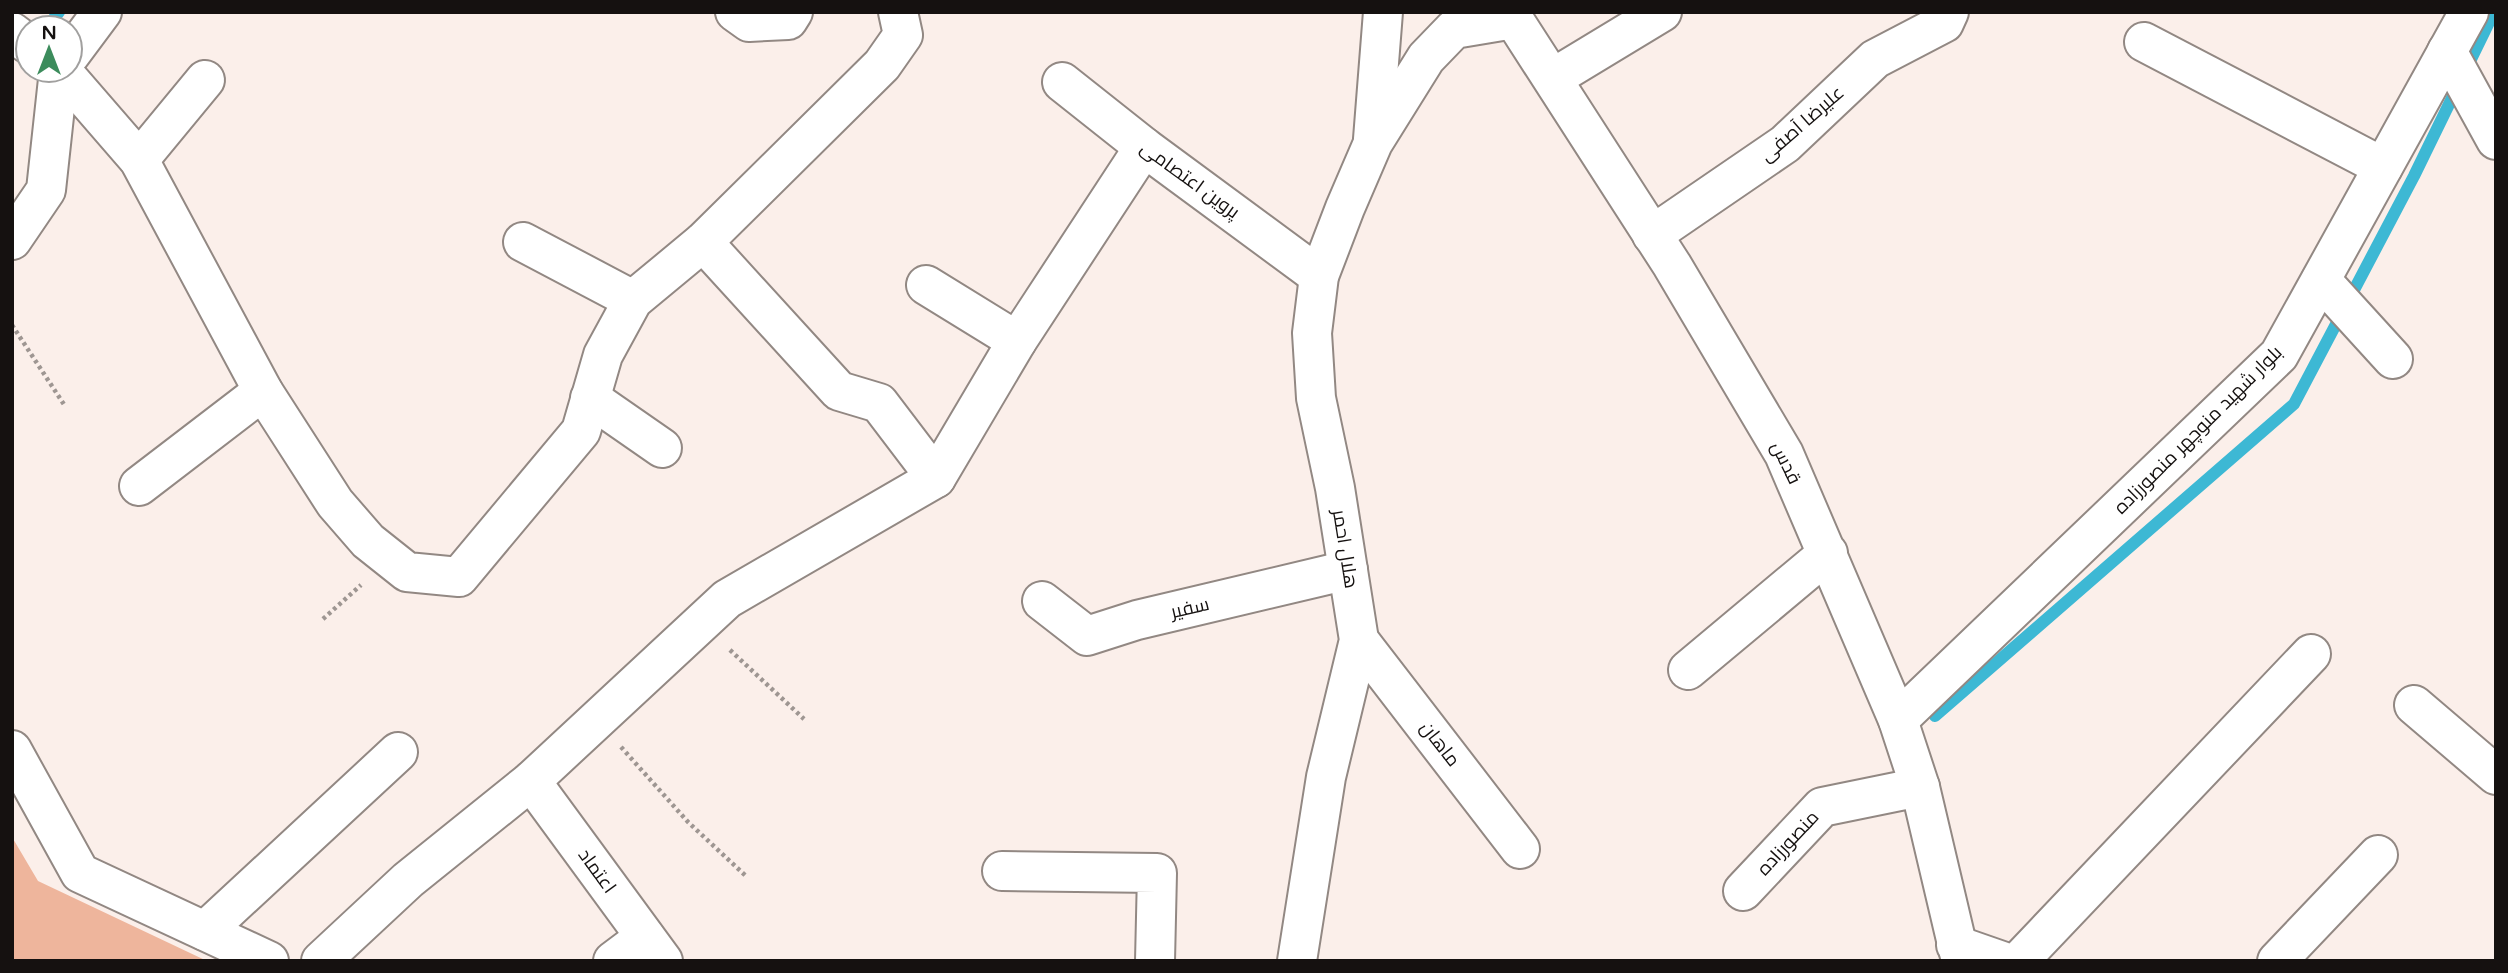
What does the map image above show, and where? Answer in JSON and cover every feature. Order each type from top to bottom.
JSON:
[{"type":"street","points":[[84,36],[102,12]]},
{"type":"street","points":[[735,12],[749,22],[788,20],[793,12]]},
{"type":"street","points":[[72,84],[139,160],[263,391],[335,503],[368,541],[407,572],[459,577],[581,431],[603,355],[633,300],[703,242],[882,65],[903,35],[898,12]]},
{"type":"street","points":[[1373,143],[1383,12]]},
{"type":"street","points":[[1553,78],[1662,12]]},
{"type":"street","name":"علیرضا آصفی","points":[[1652,235],[1785,144],[1875,60],[1944,23],[1949,12]]},
{"type":"street","name":"بلوار شهید منوچهر منصورزاده","points":[[1898,720],[2337,297],[2384,167],[2457,69],[2469,12]]},
{"type":"street","points":[[1373,143],[1426,58],[1454,29],[1511,16]]},
{"type":"street","name":"قدس","points":[[1511,16],[1711,328],[1784,454],[1898,720],[1920,788],[1958,953]]},
{"type":"street","points":[[2144,41],[2384,167]]},
{"type":"street","points":[[2457,69],[2496,140]]},
{"type":"street","points":[[139,160],[205,80]]},
{"type":"street","name":"پروین اعتصامی","points":[[1062,82],[1144,147],[1319,276]]},
{"type":"street","points":[[12,240],[46,190],[58,84]]},
{"type":"street","name":"هلال احمر","points":[[1297,961],[1326,776],[1359,640],[1335,488],[1316,398],[1312,333],[1319,276],[1373,143]]},
{"type":"street","points":[[321,961],[408,880],[531,781],[727,599],[936,478],[1017,341],[1144,147]]},
{"type":"street","points":[[523,242],[633,300]]},
{"type":"street","points":[[703,242],[839,391],[879,403],[936,478]]},
{"type":"street","points":[[926,285],[1017,341]]},
{"type":"street","points":[[2337,297],[2393,359]]},
{"type":"street","points":[[139,486],[263,391]]},
{"type":"street","points":[[590,398],[662,448]]},
{"type":"street","points":[[1688,670],[1828,553]]},
{"type":"street","name":"سفیر","points":[[1042,601],[1087,636],[1138,620],[1348,570]]},
{"type":"street","name":"ماهان","points":[[1359,640],[1520,849]]},
{"type":"street","points":[[2020,961],[2311,654]]},
{"type":"street","points":[[2414,705],[2496,775]]},
{"type":"street","points":[[12,750],[80,873],[269,961]]},
{"type":"street","points":[[205,931],[398,751]]},
{"type":"street","name":"اعتماد","points":[[531,781],[654,949]]},
{"type":"street","name":"منصورزاده","points":[[1743,891],[1822,807],[1920,788]]},
{"type":"street","points":[[2277,961],[2378,855]]},
{"type":"street","points":[[1002,871],[1157,873],[1155,961]]},
{"type":"street","points":[[613,961],[654,949]]},
{"type":"street","points":[[1958,953],[2002,961]]},
{"type":"path","points":[[12,325],[65,406]]},
{"type":"path","points":[[323,619],[390,558]]},
{"type":"path","points":[[701,622],[804,719]]},
{"type":"path","points":[[597,720],[688,822],[747,877]]},
{"type":"shaded area","points":[[12,837],[38,881],[207,961],[12,961]]},
{"type":"waterway","points":[[1935,716],[2294,404],[2414,176],[2494,12]]}]
